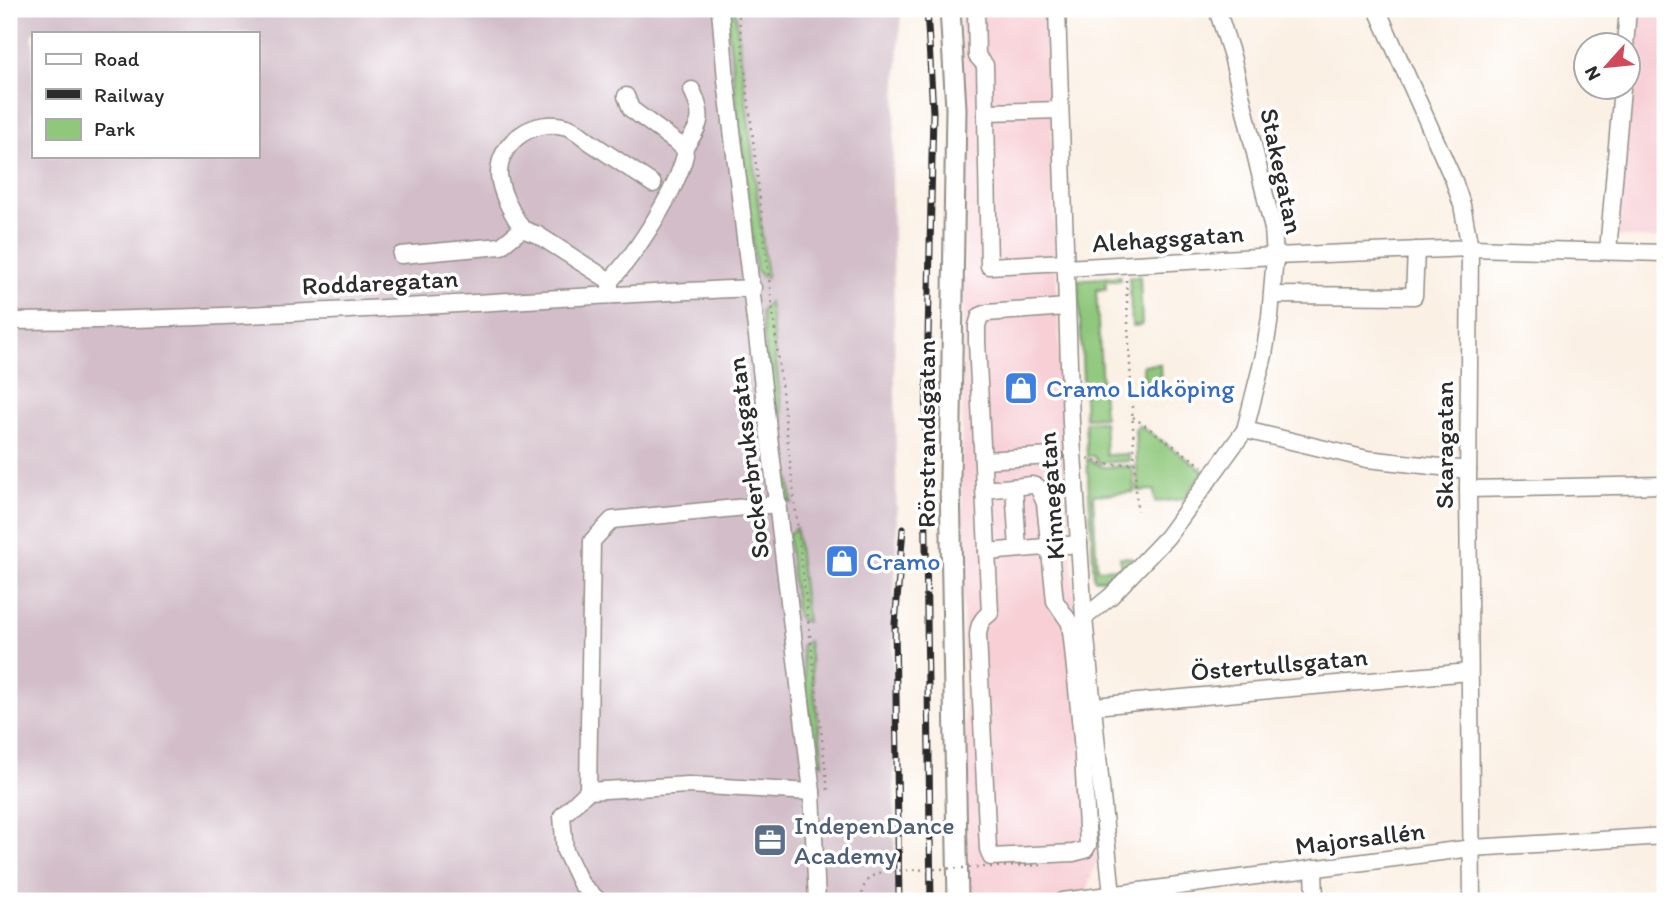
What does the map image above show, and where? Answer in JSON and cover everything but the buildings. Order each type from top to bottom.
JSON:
[{"type":"main road","name":"Rörstrandsgatan","points":[[950,9],[956,108],[950,481],[958,901]]},
{"type":"street","name":"Sockerbruksgatan","points":[[720,9],[726,80],[812,792],[817,901]]},
{"type":"street","points":[[976,9],[977,56],[985,65],[986,111],[1060,110]]},
{"type":"street","name":"Kinnegatan","points":[[1057,9],[1066,307],[1079,544],[1112,895]]},
{"type":"street","name":"Stakegatan","points":[[1084,618],[1111,596],[1167,537],[1244,430],[1264,355],[1273,295],[1275,256],[1267,201],[1232,56],[1217,9]]},
{"type":"street","name":"Skaragatan","points":[[1377,9],[1454,181],[1462,205],[1470,248],[1468,489],[1472,901]]},
{"type":"street","points":[[1626,32],[1628,9]]},
{"type":"street","points":[[653,184],[568,127],[550,126],[527,130],[517,136],[501,157],[499,175],[504,197],[522,229],[538,235],[610,288],[664,202],[684,162],[684,148],[701,119],[700,108],[692,90]]},
{"type":"street","points":[[626,96],[631,109],[684,148]]},
{"type":"street","points":[[1608,251],[1621,102]]},
{"type":"street","name":"Alehagsgatan","points":[[986,111],[989,266],[1470,248],[1665,253]]},
{"type":"street","points":[[401,255],[501,246],[522,229]]},
{"type":"street","points":[[1273,295],[1414,296],[1416,250]]},
{"type":"street","name":"Roddaregatan","points":[[9,321],[251,314],[610,288],[753,288]]},
{"type":"street","points":[[984,490],[1032,485],[1038,487],[1045,503],[1055,601],[1070,623],[1082,738],[1088,845],[1086,850],[991,857],[988,849],[978,635],[979,624],[990,613],[984,490],[977,326],[980,316],[987,313],[1066,307]]},
{"type":"street","points":[[1244,430],[1376,460],[1468,470]]},
{"type":"street","points":[[983,460],[1054,456]]},
{"type":"street","points":[[1468,489],[1665,485]]},
{"type":"street","points":[[1014,487],[1018,549]]},
{"type":"street","points":[[588,791],[592,541],[612,520],[778,504]]},
{"type":"street","points":[[987,552],[1079,544]]},
{"type":"street","name":"Östertullsgatan","points":[[1094,706],[1469,672]]},
{"type":"street","points":[[599,901],[581,884],[565,851],[562,817],[588,791],[688,785],[812,792]]},
{"type":"street","name":"Majorsallén","points":[[1063,901],[1094,900],[1112,895],[1472,848],[1665,836]]},
{"type":"street","points":[[1314,868],[1315,901]]},
{"type":"path","points":[[738,9],[800,530],[828,799]]},
{"type":"path","points":[[1126,274],[1137,511]]},
{"type":"path","points":[[1132,416],[1208,470]]},
{"type":"path","points":[[1085,458],[1094,459],[1103,465],[1135,463]]},
{"type":"path","points":[[817,864],[885,865],[885,871]]},
{"type":"path","points":[[862,901],[864,884],[870,876],[885,871],[1044,865]]},
{"type":"shaded area","points":[[9,9],[901,9],[892,174],[897,537],[893,620],[895,901],[9,901]]},
{"type":"shaded area","points":[[960,9],[1048,9],[1063,421],[1076,617],[1099,857],[1088,885],[1090,901],[968,901],[961,476],[966,118]]},
{"type":"shaded area","points":[[1637,9],[1665,9],[1665,239],[1617,237],[1629,102],[1642,102],[1642,32],[1635,32]]},
{"type":"green space","points":[[726,9],[735,9],[767,278],[761,276],[756,269]]},
{"type":"green space","points":[[1120,276],[1120,280],[1106,281],[1106,289],[1096,290],[1104,417],[1085,418],[1078,280]]},
{"type":"green space","points":[[1140,276],[1142,325],[1132,326],[1129,277]]},
{"type":"green space","points":[[769,302],[792,503],[784,499],[761,312]]},
{"type":"green space","points":[[1160,364],[1161,389],[1144,390],[1143,365]]},
{"type":"green space","points":[[1104,421],[1106,455],[1129,454],[1129,461],[1100,463],[1093,456],[1087,456],[1085,422]]},
{"type":"green space","points":[[1139,425],[1204,471],[1184,499],[1155,502],[1154,490],[1138,491],[1135,429]]},
{"type":"green space","points":[[1087,459],[1103,467],[1133,466],[1134,492],[1093,495],[1097,569],[1121,568],[1120,557],[1131,557],[1133,560],[1113,579],[1094,579]]},
{"type":"green space","points":[[796,528],[807,622],[797,616],[788,535]]},
{"type":"green space","points":[[808,641],[823,764],[815,760],[801,646]]},
{"type":"railway","points":[[927,9],[933,112],[925,473],[931,901]]},
{"type":"railway","points":[[899,901],[895,624],[903,529]]},
{"type":"place","name":"Cramo Lidköping","points":[[1021,388]]},
{"type":"place","name":"Cramo","points":[[842,561]]},
{"type":"place","name":"IndepenDance Academy","points":[[770,840]]}]
